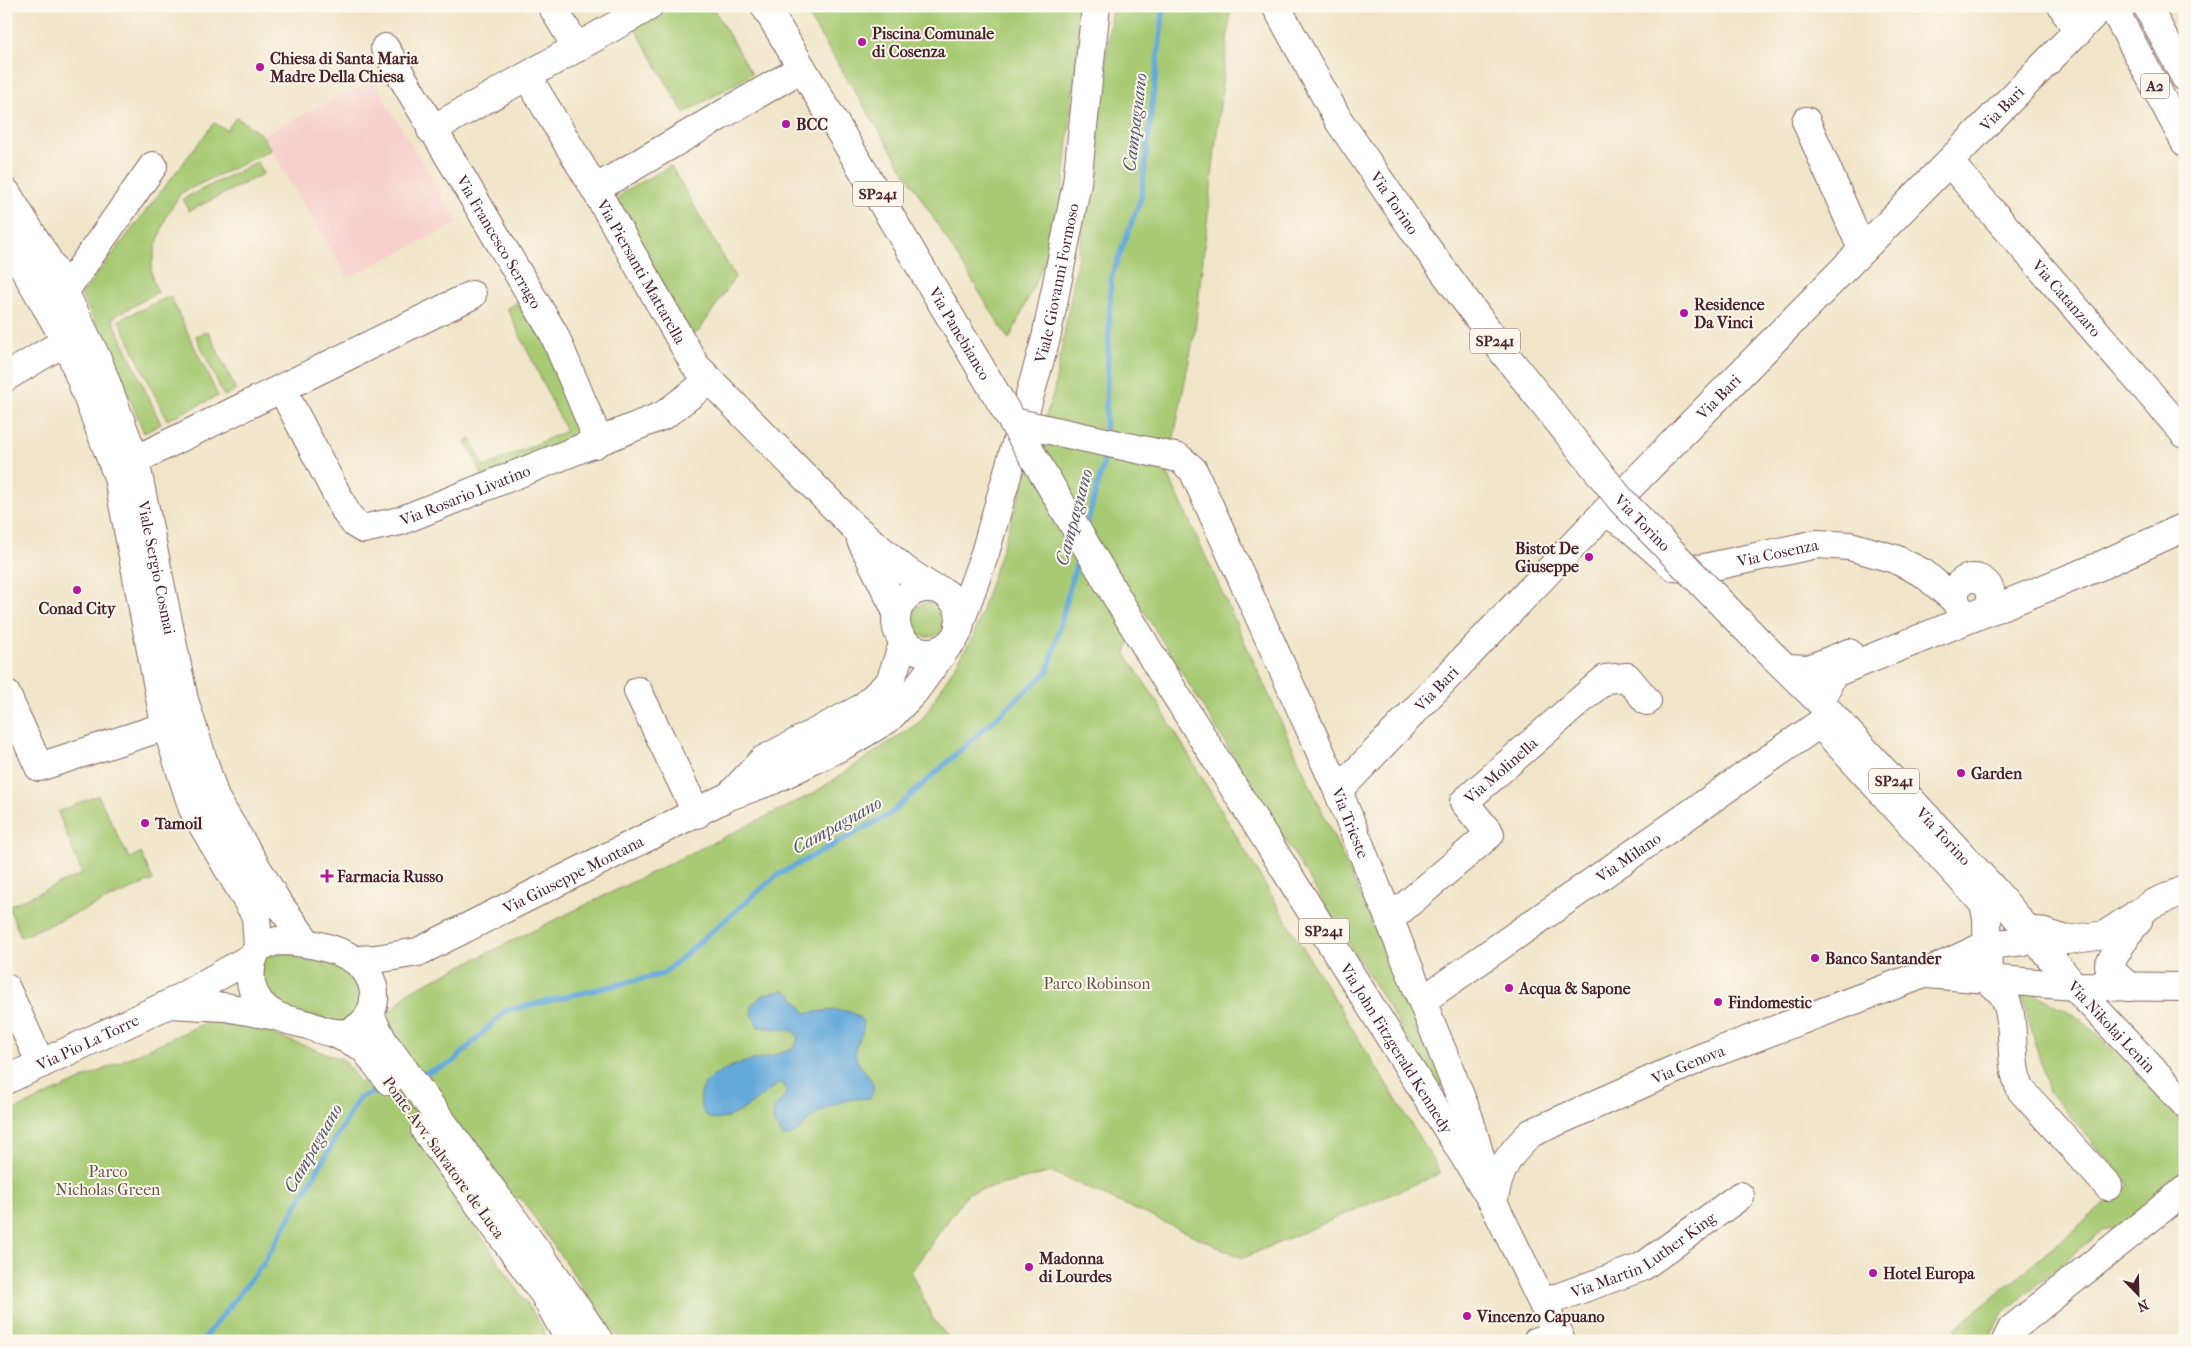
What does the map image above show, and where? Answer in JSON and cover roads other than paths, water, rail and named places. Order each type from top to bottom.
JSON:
[{"type":"main road","points":[[552,6],[577,48]]},
{"type":"main road","name":"Via Panebianco","points":[[766,6],[1154,660]]},
{"type":"main road","name":"Viale Giovanni Formoso","points":[[954,635],[984,553],[1046,338],[1078,184],[1096,6]]},
{"type":"main road","name":"Via Torino","points":[[1276,6],[1339,121],[1415,232],[1507,357],[1621,500],[1786,668],[1824,714],[2038,934],[2074,986]]},
{"type":"main road","points":[[2062,6],[2078,32]]},
{"type":"main road","name":"Via Bari","points":[[1338,791],[1605,512],[2102,6]]},
{"type":"main road","name":"A2","points":[[2112,6],[2185,142]]},
{"type":"main road","points":[[431,130],[648,7]]},
{"type":"main road","name":"A2","points":[[2150,11],[2185,77]]},
{"type":"main road","name":"Via Francesco Serrago","points":[[385,48],[431,130],[554,334],[592,425],[595,444]]},
{"type":"main road","name":"Via Piersanti Mattarella","points":[[802,68],[595,188],[695,365],[854,527],[905,570],[934,588]]},
{"type":"main road","points":[[527,76],[595,188]]},
{"type":"main road","points":[[1806,121],[1862,249]]},
{"type":"main road","name":"Via Catanzaro","points":[[1949,162],[2185,434]]},
{"type":"main road","points":[[64,292],[153,166]]},
{"type":"main road","name":"Viale Sergio Cosmai","points":[[6,192],[52,267],[98,361],[135,460],[184,700],[215,798],[278,903],[306,941]]},
{"type":"main road","name":"Viale Sergio Cosmai","points":[[6,237],[66,341],[118,476],[166,726],[193,809],[256,916],[255,952]]},
{"type":"main road","points":[[135,460],[472,295]]},
{"type":"main road","points":[[6,377],[66,341]]},
{"type":"main road","name":"Via Rosario Livatino","points":[[282,389],[348,514],[355,524],[363,529],[400,522],[664,415],[710,380]]},
{"type":"main road","name":"Via Trieste","points":[[1013,422],[1186,464],[1338,791],[1469,1118],[1493,1202]]},
{"type":"main road","name":"Via Cosenza","points":[[1605,512],[1628,526],[1674,567],[1700,569],[1817,544],[1850,546],[1895,558],[1923,574],[1965,606]]},
{"type":"main road","name":"Via Piersanti Mattarella","points":[[854,527],[897,612]]},
{"type":"main road","points":[[1786,668],[1808,669],[1965,606],[2093,569],[2185,527]]},
{"type":"main road","points":[[934,588],[952,598],[960,616],[954,635],[931,652],[912,648],[904,642],[896,622],[897,612],[906,596],[914,591],[934,588],[959,575],[984,553]]},
{"type":"main road","points":[[1965,606],[1832,674],[1824,714],[1982,900],[1987,918],[1988,979],[2001,992],[2008,1006],[2015,1077],[2021,1090],[2108,1186]]},
{"type":"main road","name":"Via Giuseppe Montana","points":[[357,960],[376,960],[418,952],[696,814],[728,796],[773,780],[846,744],[888,719],[914,692],[954,635]]},
{"type":"main road","name":"Via Giuseppe Montana","points":[[728,796],[763,760],[862,708],[890,682],[904,642]]},
{"type":"main road","name":"Via John Fitzgerald Kennedy","points":[[1154,660],[1493,1202],[1543,1303],[1552,1339]]},
{"type":"main road","name":"Via Molinella","points":[[1390,919],[1490,834],[1464,802],[1605,679],[1627,677],[1647,701]]},
{"type":"main road","points":[[638,691],[696,814]]},
{"type":"main road","points":[[6,694],[39,767],[166,726]]},
{"type":"main road","name":"Via Milano","points":[[1423,1000],[1824,714]]},
{"type":"main road","points":[[2038,934],[2079,940],[2105,935],[2152,904],[2185,890]]},
{"type":"main road","points":[[2129,987],[2113,973],[2109,965],[2127,934],[2152,904]]},
{"type":"main road","name":"Via Genova","points":[[1493,1202],[1498,1176],[1509,1154],[1530,1132],[1703,1056],[1924,974],[1987,945],[2038,934]]},
{"type":"main road","points":[[277,941],[306,941],[357,960],[370,977],[373,1006],[352,1031],[334,1033],[276,1016],[260,1004],[252,993],[250,968],[255,952],[277,941]]},
{"type":"main road","name":"Via Pio La Torre","points":[[6,1080],[169,1004],[255,952]]},
{"type":"main road","name":"Via Giuseppe Montana","points":[[373,1006],[418,952]]},
{"type":"main road","name":"Via Genova","points":[[1924,974],[2074,986]]},
{"type":"main road","points":[[2028,982],[2116,1030]]},
{"type":"main road","name":"Via Nikolaj Lenin","points":[[2074,986],[2185,987]]},
{"type":"main road","name":"Via Nikolaj Lenin","points":[[2074,986],[2185,1104]]},
{"type":"main road","points":[[6,988],[41,1064]]},
{"type":"main road","name":"Via Pio La Torre","points":[[169,1004],[225,1006],[276,1016]]},
{"type":"main road","name":"Ponte Avv. Salvatore de Luca","points":[[373,1006],[376,1047],[551,1287]]},
{"type":"main road","name":"Ponte Avv. Salvatore de Luca","points":[[334,1033],[363,1047],[376,1047]]},
{"type":"main road","points":[[1469,1118],[1488,1133],[1494,1135],[1508,1136],[1530,1132]]},
{"type":"main road","points":[[2006,1341],[2012,1329],[2185,1190]]},
{"type":"main road","name":"Via Martin Luther King","points":[[1543,1303],[1642,1267],[1740,1196]]},
{"type":"main road","points":[[551,1287],[570,1341]]},
{"type":"main road","points":[[551,1287],[599,1341]]},
{"type":"water","points":[[784,990],[792,995],[806,1013],[831,1010],[844,1011],[856,1015],[861,1020],[863,1030],[855,1051],[858,1062],[872,1081],[873,1092],[870,1098],[848,1100],[834,1104],[815,1115],[797,1132],[784,1137],[773,1122],[774,1109],[786,1094],[785,1085],[779,1083],[750,1105],[726,1118],[715,1119],[706,1116],[701,1105],[701,1093],[704,1085],[715,1075],[737,1065],[794,1048],[798,1038],[794,1031],[758,1027],[752,1014],[751,1005],[765,994]]},
{"type":"waterway","name":"Campagnano","points":[[1105,435],[1111,277],[1141,198],[1164,6]]},
{"type":"waterway","name":"Campagnano","points":[[1086,527],[1104,462],[1104,449]]},
{"type":"waterway","name":"Campagnano","points":[[417,1076],[452,1063],[505,1011],[663,974],[776,876],[890,814],[1048,671],[1079,553]]},
{"type":"waterway","name":"Campagnano","points":[[202,1341],[263,1264],[359,1098],[385,1088]]},
{"type":"place","name":"Piscina Comunale di Cosenza","points":[[862,42]]},
{"type":"place","name":"Chiesa di Santa Maria Madre Della Chiesa","points":[[260,67]]},
{"type":"place","name":"BCC","points":[[786,124]]},
{"type":"place","name":"Residence Da Vinci","points":[[1684,313]]},
{"type":"place","name":"Bistot De Giuseppe","points":[[1589,557]]},
{"type":"place","name":"Conad City","points":[[77,590]]},
{"type":"place","name":"Garden","points":[[1961,773]]},
{"type":"place","name":"Tamoil","points":[[145,823]]},
{"type":"place","name":"Farmacia Russo","points":[[327,876]]},
{"type":"place","name":"Banco Santander","points":[[1815,958]]},
{"type":"place","name":"Acqua & Sapone","points":[[1509,988]]},
{"type":"place","name":"Findomestic","points":[[1718,1002]]},
{"type":"place","name":"Madonna di Lourdes","points":[[1029,1267]]},
{"type":"place","name":"Hotel Europa","points":[[1873,1273]]},
{"type":"place","name":"Vincenzo Capuano","points":[[1467,1316]]},
{"type":"park label","name":"Parco Robinson","points":[[1097,983]]},
{"type":"park label","name":"Parco Nicholas Green","points":[[108,1180]]}]
